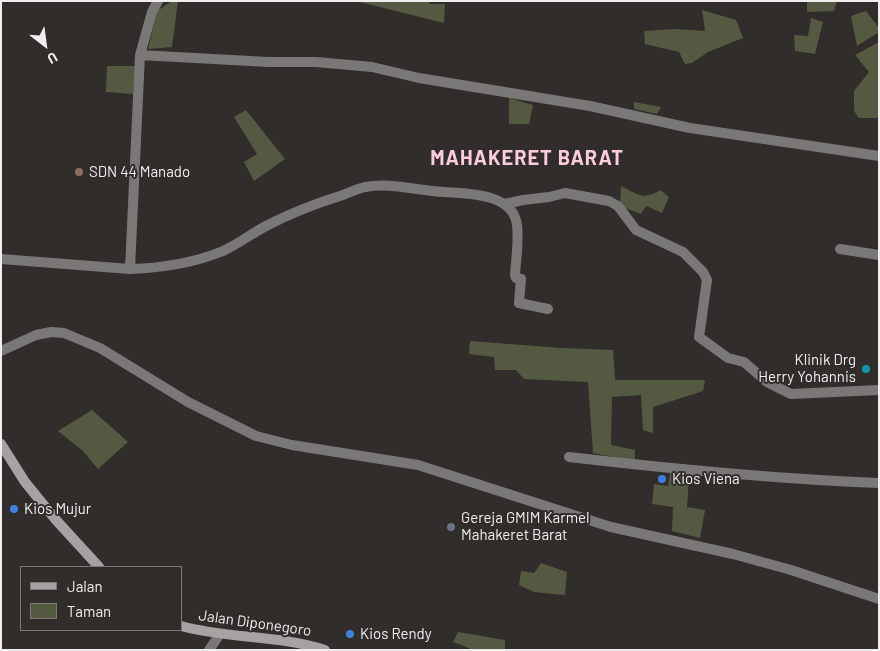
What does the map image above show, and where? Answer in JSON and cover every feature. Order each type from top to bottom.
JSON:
[{"type":"main road","points":[[1,444],[25,482],[56,520],[98,566]]},
{"type":"main road","name":"Jalan Diponegoro","points":[[182,626],[220,634],[291,642],[325,650]]},
{"type":"street","points":[[130,269],[140,55],[152,12],[158,1]]},
{"type":"street","points":[[140,55],[268,62],[316,62],[372,67],[420,78],[590,106],[690,128],[879,156]]},
{"type":"street","points":[[1,259],[130,269],[158,268],[204,257],[223,250],[296,212],[363,188],[379,185],[483,196],[505,204],[565,193],[609,201],[618,206],[636,230],[683,252],[708,280],[699,337],[728,358],[744,362],[767,382],[790,394],[879,390]]},
{"type":"street","points":[[505,204],[514,216],[517,224],[515,275],[516,278],[521,279],[519,303],[548,308]]},
{"type":"street","points":[[840,249],[879,255]]},
{"type":"street","points":[[1,351],[36,335],[51,332],[64,333],[100,348],[188,402],[256,436],[292,445],[418,465],[611,527],[733,554],[792,570],[879,599]]},
{"type":"street","points":[[569,457],[716,473],[800,480],[879,483]]},
{"type":"street","points":[[209,650],[220,634]]},
{"type":"green space","points":[[172,1],[178,1],[172,47],[148,49],[157,11]]},
{"type":"green space","points":[[356,1],[429,1],[429,4],[445,4],[444,23]]},
{"type":"green space","points":[[807,1],[837,1],[834,11],[807,12]]},
{"type":"green space","points":[[702,10],[736,20],[743,38],[708,52],[692,63],[685,64],[679,52],[645,44],[644,31],[675,29],[705,31]]},
{"type":"green space","points":[[866,11],[879,28],[879,32],[857,46],[851,16]]},
{"type":"green space","points":[[811,18],[823,22],[815,54],[795,51],[794,35],[808,36]]},
{"type":"green space","points":[[879,42],[879,118],[859,118],[854,111],[854,91],[869,72],[855,55]]},
{"type":"green space","points":[[107,66],[135,66],[133,94],[106,92]]},
{"type":"green space","points":[[509,98],[533,105],[529,124],[509,124]]},
{"type":"green space","points":[[634,102],[661,107],[657,114],[634,109]]},
{"type":"green space","points":[[246,110],[285,159],[254,181],[244,162],[257,154],[234,117]]},
{"type":"green space","points":[[621,186],[636,194],[645,196],[660,190],[669,197],[662,213],[646,206],[641,214],[620,206]]},
{"type":"green space","points":[[470,341],[613,350],[615,380],[705,380],[703,391],[653,407],[653,433],[643,430],[641,395],[612,397],[611,445],[635,450],[635,461],[593,453],[588,382],[524,379],[516,370],[495,370],[494,357],[469,354]]},
{"type":"green space","points":[[92,410],[128,442],[98,469],[83,451],[58,431]]},
{"type":"green space","points":[[670,473],[689,477],[687,507],[705,510],[700,538],[672,531],[673,507],[652,504],[654,484],[668,486]]},
{"type":"green space","points":[[541,563],[567,572],[565,595],[534,592],[519,585],[521,571],[534,573]]},
{"type":"green space","points":[[458,632],[505,640],[505,650],[470,650],[453,642]]},
{"type":"place","name":"SDN 44 Manado","points":[[79,172]]},
{"type":"place","name":"Klinik Drg Herry Yohannis","points":[[866,369]]},
{"type":"place","name":"Kios Viena","points":[[662,479]]},
{"type":"place","name":"Kios Mujur","points":[[14,509]]},
{"type":"place","name":"Gereja GMIM Karmel Mahakeret Barat","points":[[451,527]]},
{"type":"place","name":"Kios Rendy","points":[[350,634]]},
{"type":"district","name":"MAHAKERET BARAT","points":[[527,158]]}]
